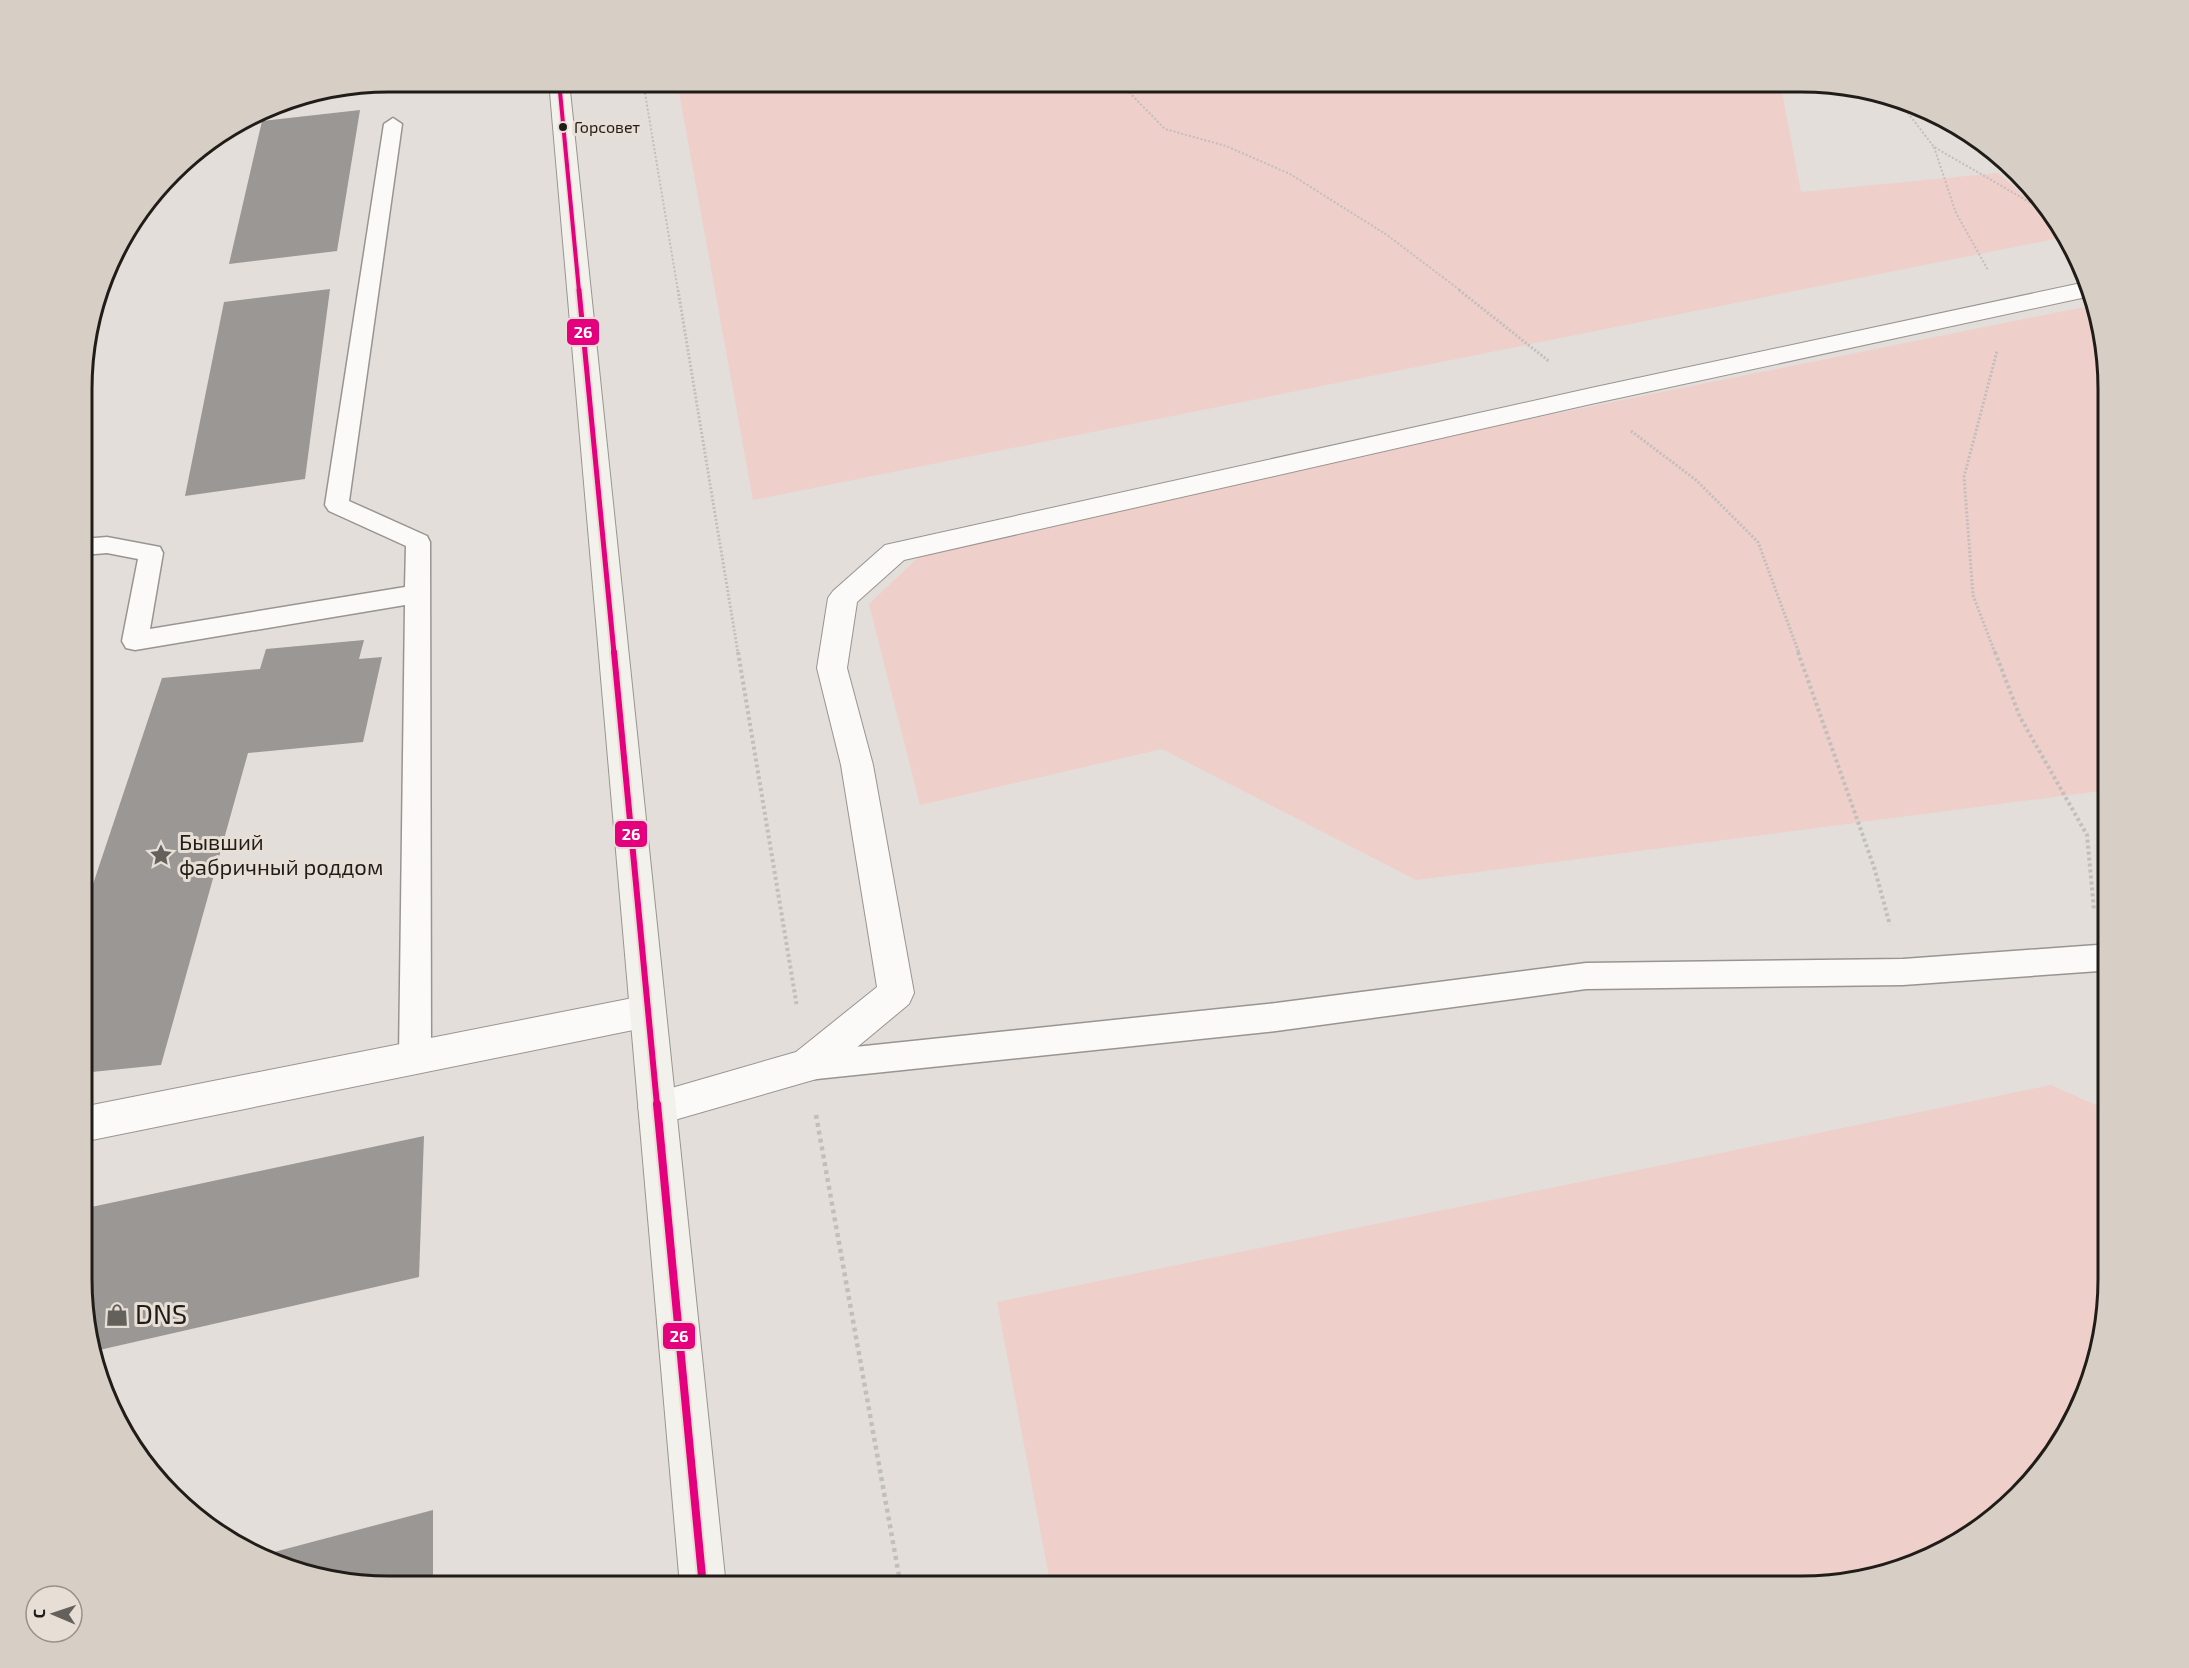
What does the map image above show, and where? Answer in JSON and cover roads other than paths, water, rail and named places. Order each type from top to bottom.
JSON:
[{"type":"main road","points":[[560,92],[702,1576]]},
{"type":"street","points":[[657,1108],[807,1066],[896,993],[857,765],[832,668],[843,598],[895,552],[1591,396],[2081,291]]},
{"type":"street","points":[[92,1123],[648,1011]]},
{"type":"lane","points":[[393,124],[337,505],[418,542],[416,1058]]},
{"type":"lane","points":[[92,546],[108,545],[151,553],[135,641],[418,594]]},
{"type":"lane","points":[[807,1066],[1276,1017],[1586,976],[1903,972],[2098,956]]},
{"type":"place","name":"Горсовет","points":[[563,127]]},
{"type":"place","name":"Бывший фабричный роддом","points":[[161,855]]},
{"type":"place","name":"DNS","points":[[117,1315]]}]
